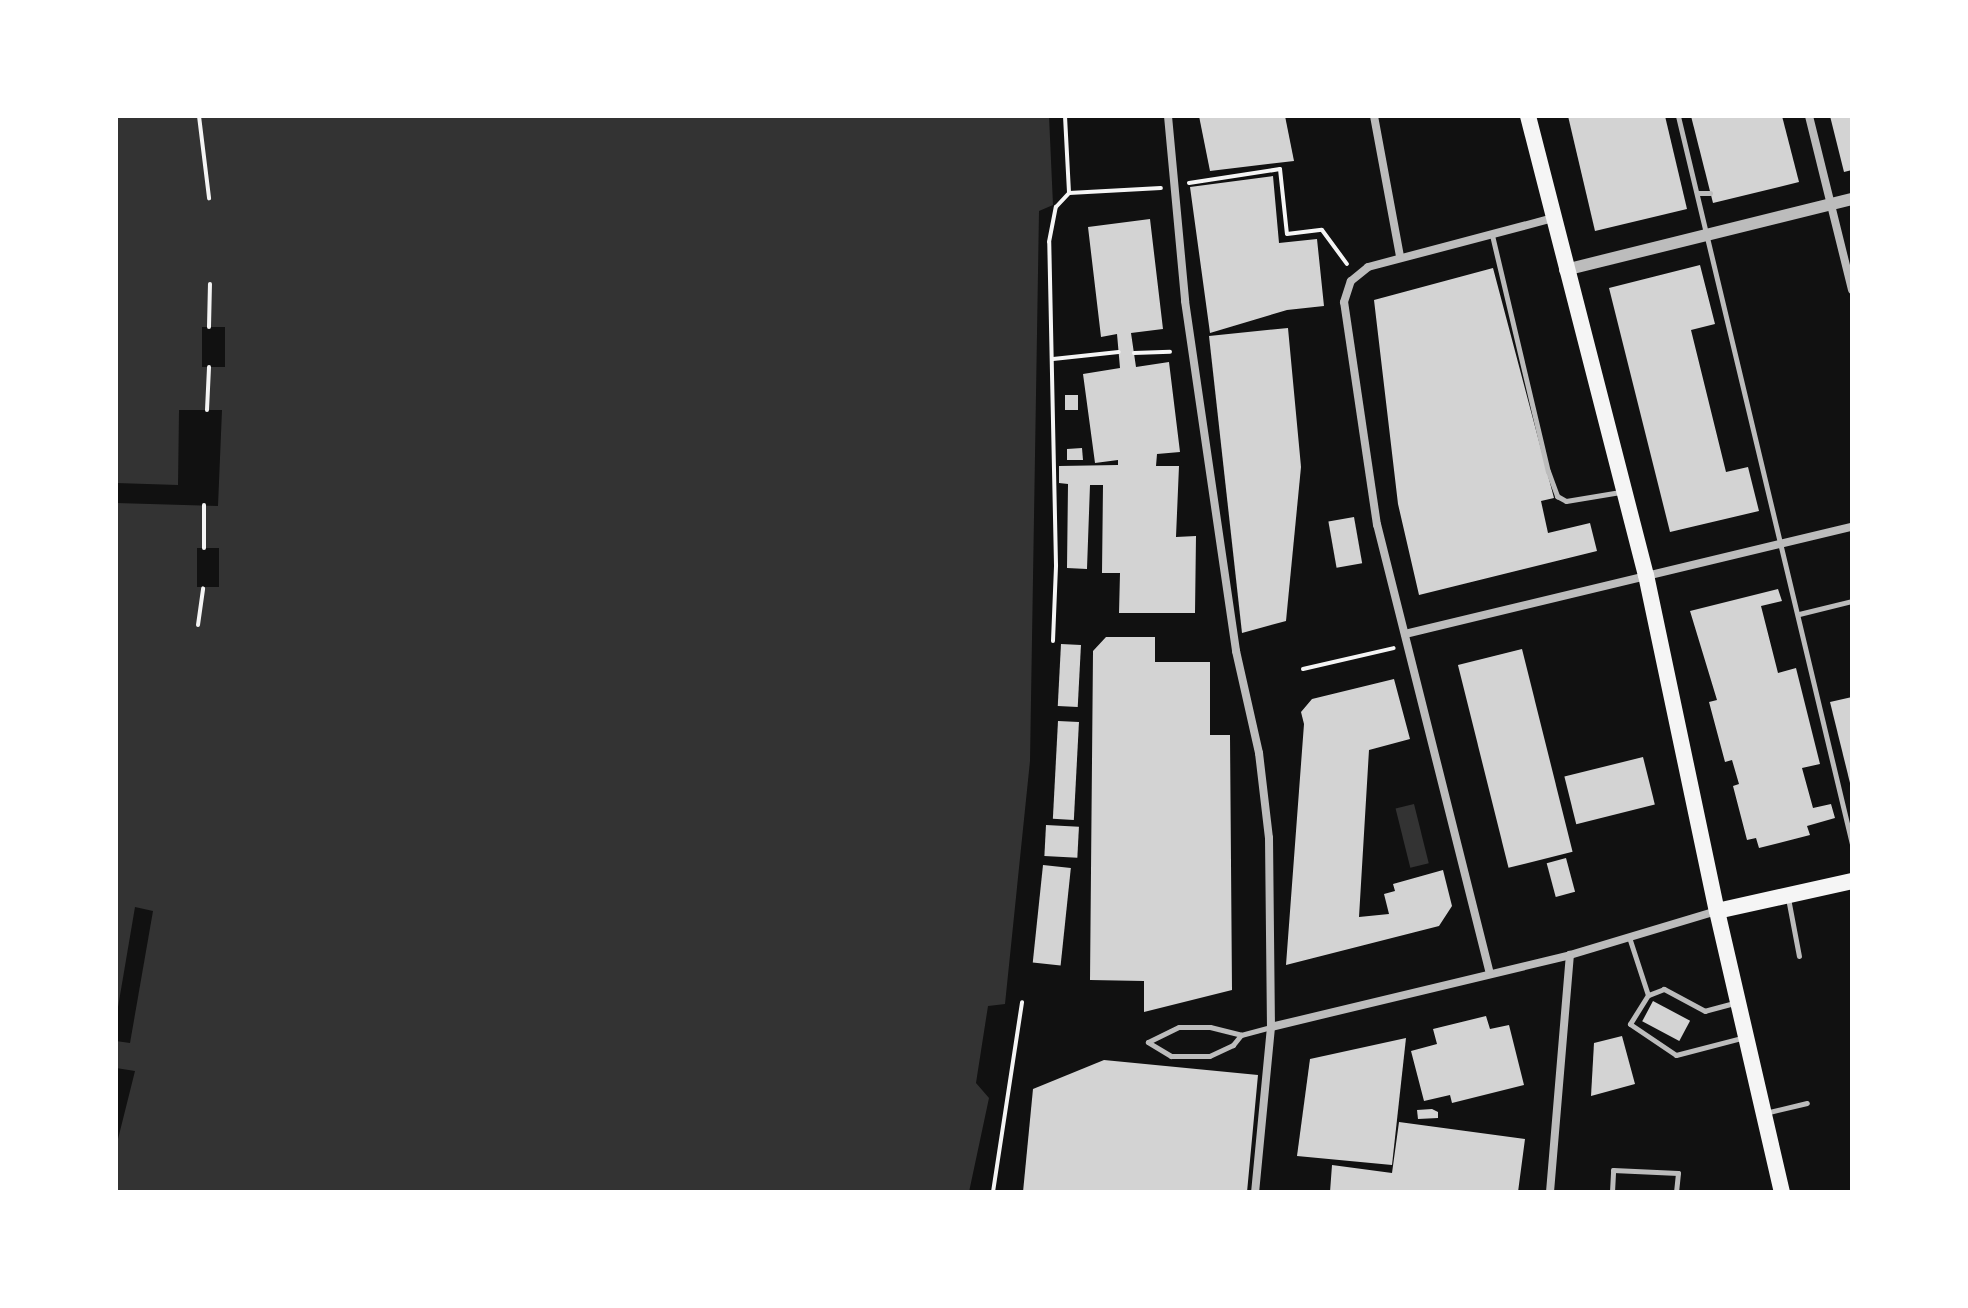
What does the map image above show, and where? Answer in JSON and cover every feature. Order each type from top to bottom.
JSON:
[{"type":"main road","points":[[1528,116],[1621,491],[1646,575],[1717,911],[1782,1192]]},
{"type":"main road","points":[[1717,911],[1852,881]]},
{"type":"street","points":[[1168,116],[1185,301],[1236,651],[1259,753],[1269,838],[1271,1027],[1255,1192]]},
{"type":"street","points":[[1374,116],[1400,256]]},
{"type":"street","points":[[1809,116],[1852,290]]},
{"type":"street","points":[[1565,270],[1852,199]]},
{"type":"street","points":[[1490,974],[1372,500],[1344,302],[1356,276],[1368,267],[1400,256],[1553,218]]},
{"type":"street","points":[[1405,634],[1852,527]]},
{"type":"street","points":[[1271,1027],[1570,955],[1717,911]]},
{"type":"street","points":[[1550,1192],[1570,955]]},
{"type":"lane","points":[[1678,116],[1852,844]]},
{"type":"lane","points":[[1697,193],[1710,193]]},
{"type":"lane","points":[[1492,234],[1548,471],[1557,496],[1566,501],[1621,491]]},
{"type":"lane","points":[[1799,614],[1852,601]]},
{"type":"lane","points":[[1787,896],[1799,956]]},
{"type":"lane","points":[[1629,937],[1648,995]]},
{"type":"lane","points":[[1738,1002],[1705,1011],[1664,989],[1648,995],[1630,1024],[1676,1055],[1746,1036]]},
{"type":"lane","points":[[1241,1035],[1233,1045],[1209,1056],[1171,1056],[1148,1042],[1179,1027],[1210,1027],[1241,1035],[1271,1027]]},
{"type":"lane","points":[[1764,1114],[1807,1103]]},
{"type":"lane","points":[[1612,1192],[1613,1170],[1678,1173],[1676,1192]]},
{"type":"path","points":[[199,116],[209,198]]},
{"type":"path","points":[[1065,116],[1069,193]]},
{"type":"path","points":[[1198,181],[1280,169],[1287,234],[1322,230],[1356,276]]},
{"type":"path","points":[[1053,641],[1056,565],[1049,242],[1056,207],[1069,193],[1163,188]]},
{"type":"path","points":[[209,327],[210,284]]},
{"type":"path","points":[[1053,359],[1119,352]]},
{"type":"path","points":[[1134,353],[1170,352]]},
{"type":"path","points":[[207,410],[209,367]]},
{"type":"path","points":[[204,505],[204,548]]},
{"type":"path","points":[[198,625],[203,588]]},
{"type":"path","points":[[1303,669],[1398,647]]},
{"type":"path","points":[[993,1192],[1022,1002]]},
{"type":"shaded area","points":[[116,116],[1049,116],[1053,205],[1039,211],[1030,761],[1005,1004],[988,1006],[976,1083],[989,1098],[969,1192],[116,1192],[116,1147],[135,1071],[116,1068]]},
{"type":"shaded area","points":[[1414,804],[1429,863],[1410,868],[1396,809]]},
{"type":"pier","points":[[202,327],[225,327],[225,367],[202,367]]},
{"type":"pier","points":[[179,410],[222,410],[218,506],[116,503],[116,483],[178,485]]},
{"type":"pier","points":[[197,548],[219,548],[219,587],[197,587]]},
{"type":"pier","points":[[135,907],[153,911],[130,1043],[116,1041],[116,1019]]},
{"type":"building","points":[[1199,116],[1285,116],[1294,161],[1210,171]]},
{"type":"building","points":[[1568,116],[1665,116],[1687,209],[1595,231]]},
{"type":"building","points":[[1691,116],[1782,116],[1799,182],[1713,203]]},
{"type":"building","points":[[1830,116],[1852,116],[1852,170],[1844,172]]},
{"type":"building","points":[[1273,176],[1279,243],[1317,239],[1324,306],[1287,310],[1210,333],[1190,187]]},
{"type":"building","points":[[1150,219],[1163,329],[1131,333],[1136,367],[1169,362],[1180,452],[1157,454],[1156,466],[1179,466],[1176,537],[1196,536],[1195,613],[1119,613],[1120,573],[1102,573],[1103,485],[1090,485],[1087,569],[1067,568],[1068,484],[1059,483],[1059,466],[1118,465],[1118,460],[1095,463],[1083,374],[1120,368],[1117,334],[1101,337],[1088,227]]},
{"type":"building","points":[[1700,265],[1715,324],[1691,330],[1726,472],[1748,467],[1759,511],[1670,532],[1609,288]]},
{"type":"building","points":[[1493,268],[1554,498],[1541,501],[1548,533],[1590,523],[1597,551],[1419,595],[1398,504],[1374,300]]},
{"type":"building","points":[[1288,328],[1301,467],[1286,621],[1242,633],[1209,336]]},
{"type":"building","points":[[1065,395],[1078,395],[1078,410],[1065,410]]},
{"type":"building","points":[[1082,448],[1083,460],[1067,460],[1067,449]]},
{"type":"building","points":[[1354,517],[1362,563],[1337,568],[1328,522]]},
{"type":"building","points":[[1778,589],[1782,601],[1761,606],[1778,673],[1796,668],[1820,764],[1802,768],[1813,808],[1831,804],[1835,818],[1807,826],[1810,835],[1759,848],[1756,838],[1747,840],[1733,786],[1739,784],[1732,760],[1725,762],[1709,702],[1717,700],[1690,611]]},
{"type":"building","points":[[1106,637],[1155,637],[1155,662],[1210,662],[1210,735],[1230,735],[1232,990],[1144,1012],[1144,981],[1090,980],[1093,651]]},
{"type":"building","points":[[1061,644],[1081,645],[1078,707],[1058,706]]},
{"type":"building","points":[[1522,649],[1573,852],[1509,868],[1458,665]]},
{"type":"building","points":[[1394,679],[1410,739],[1369,750],[1359,917],[1389,914],[1384,894],[1395,891],[1393,884],[1443,870],[1452,906],[1439,926],[1286,965],[1304,724],[1301,712],[1312,699]]},
{"type":"building","points":[[1852,697],[1852,786],[1851,787],[1830,702]]},
{"type":"building","points":[[1058,721],[1079,722],[1074,820],[1053,819]]},
{"type":"building","points":[[1643,757],[1655,805],[1576,824],[1564,777]]},
{"type":"building","points":[[1046,825],[1079,827],[1077,858],[1044,856]]},
{"type":"building","points":[[1566,858],[1575,892],[1556,897],[1547,863]]},
{"type":"building","points":[[1043,865],[1071,868],[1061,965],[1033,962]]},
{"type":"building","points":[[1653,1001],[1690,1021],[1679,1041],[1642,1021]]},
{"type":"building","points":[[1486,1016],[1490,1029],[1509,1025],[1524,1085],[1452,1103],[1450,1095],[1424,1101],[1411,1051],[1437,1044],[1433,1029]]},
{"type":"building","points":[[1622,1036],[1635,1084],[1591,1096],[1594,1043]]},
{"type":"building","points":[[1406,1038],[1392,1165],[1297,1156],[1310,1059]]},
{"type":"building","points":[[1104,1060],[1258,1075],[1247,1192],[1023,1192],[1033,1089]]},
{"type":"building","points":[[1432,1109],[1438,1112],[1438,1118],[1418,1119],[1417,1110]]},
{"type":"building","points":[[1399,1122],[1525,1139],[1518,1192],[1330,1192],[1332,1165],[1392,1173]]}]
